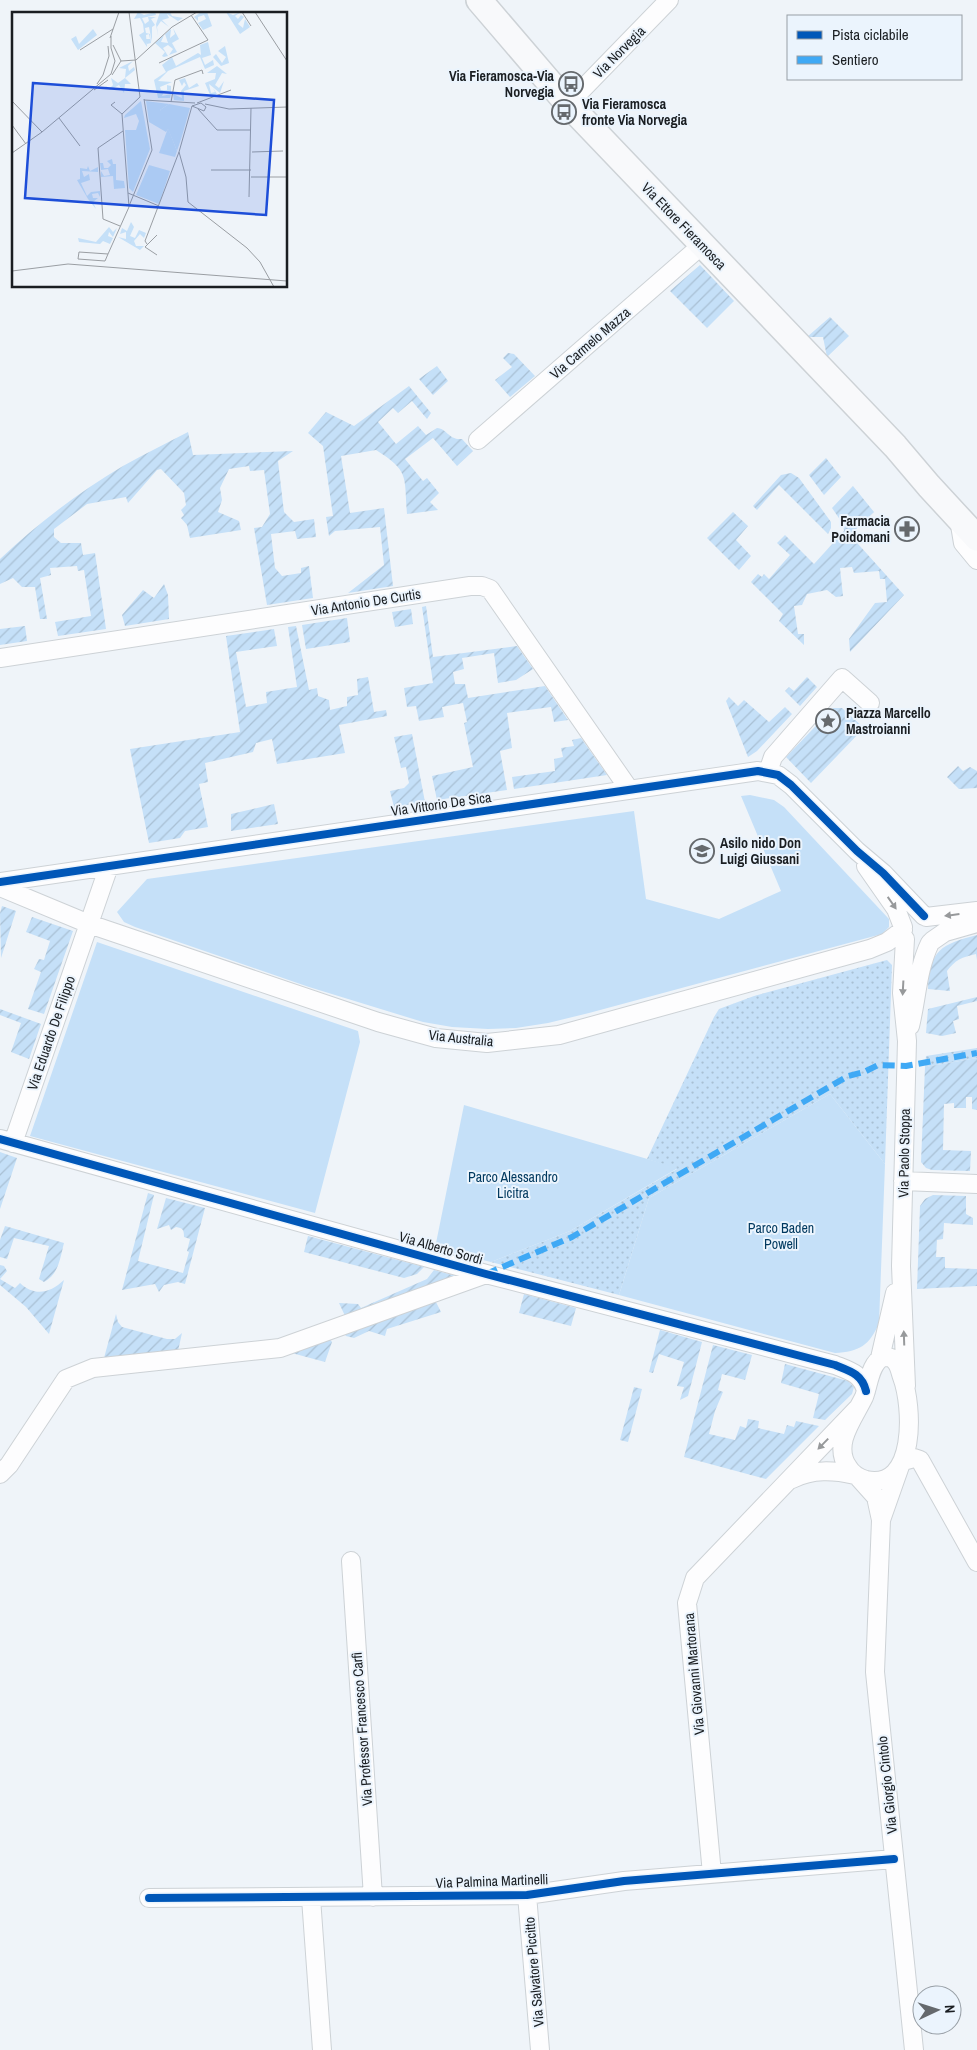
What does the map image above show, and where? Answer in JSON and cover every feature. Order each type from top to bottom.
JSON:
[{"type":"main road","name":"Via Ettore Fieramosca","points":[[479,0],[568,104],[895,446],[968,515],[977,538]]},
{"type":"street","name":"Via Norvegia","points":[[568,104],[669,0]]},
{"type":"street","name":"Via Carmelo Mazza","points":[[478,440],[702,245]]},
{"type":"street","points":[[968,515],[963,543],[977,560]]},
{"type":"street","name":"Via Antonio De Curtis","points":[[0,658],[470,586],[482,586],[490,590],[629,789]]},
{"type":"street","points":[[870,703],[842,678],[773,757],[768,772],[778,775],[791,786],[930,920],[935,930],[918,972],[916,1003],[907,1041]]},
{"type":"street","name":"Via Vittorio De Sica","points":[[0,882],[629,789],[758,771],[768,772]]},
{"type":"street","points":[[857,851],[896,909],[906,938],[925,947],[945,932],[977,923]]},
{"type":"street","name":"Via Eduardo De Filippo","points":[[6,1141],[89,924],[109,866]]},
{"type":"street","name":"Via Australia","points":[[0,887],[89,924],[378,1022],[436,1038],[487,1043],[559,1035],[906,938]]},
{"type":"street","points":[[907,1041],[902,993],[906,938],[911,917],[977,911]]},
{"type":"street","name":"Via Paolo Stoppa","points":[[907,1041],[901,1266],[907,1394]]},
{"type":"street","name":"Via Alberto Sordi","points":[[6,1141],[486,1274],[835,1365],[862,1379],[866,1391]]},
{"type":"street","points":[[903,1181],[977,1184]]},
{"type":"street","name":"Via Paolo Stoppa","points":[[857,1410],[866,1391],[875,1363],[880,1359],[901,1266]]},
{"type":"street","points":[[0,1474],[9,1465],[66,1380],[93,1368],[280,1348],[486,1274]]},
{"type":"street","points":[[880,1359],[887,1357],[896,1361],[930,1476]]},
{"type":"street","name":"Via Alberto Sordi","points":[[835,1365],[880,1359]]},
{"type":"street","name":"Via Giorgio Cintolo","points":[[881,1520],[902,1463],[910,1424],[907,1394]]},
{"type":"street","name":"Via Giorgio Cintolo","points":[[857,1410],[844,1436],[842,1453],[849,1469],[876,1497],[881,1520],[875,1672],[914,2050]]},
{"type":"street","name":"Via Giovanni Martorana","points":[[712,1874],[687,1603],[695,1578],[857,1410]]},
{"type":"street","points":[[787,1482],[814,1472],[830,1471],[872,1481],[880,1480],[888,1477],[909,1458],[920,1460],[977,1562]]},
{"type":"street","name":"Via Professor Francesco Carfì","points":[[351,1561],[373,1897]]},
{"type":"street","name":"Via Palmina Martinelli","points":[[149,1898],[527,1895],[624,1881],[894,1859]]},
{"type":"street","name":"Via Salvatore Piccitto","points":[[527,1895],[540,2050]]},
{"type":"street","points":[[311,1898],[322,2050]]},
{"type":"green space","points":[[700,265],[734,301],[707,328],[670,291]]},
{"type":"green space","points":[[830,317],[849,336],[827,357],[823,337],[807,337]]},
{"type":"green space","points":[[508,353],[514,354],[535,376],[510,397],[495,380],[512,367],[503,358]]},
{"type":"green space","points":[[437,366],[448,381],[433,395],[419,379]]},
{"type":"green space","points":[[409,386],[431,413],[427,419],[412,401],[398,413],[393,408],[378,422],[396,444],[418,426],[426,435],[437,428],[444,430],[454,438],[462,439],[473,451],[457,466],[433,438],[405,459],[423,481],[427,478],[439,493],[430,502],[438,510],[407,514],[405,483],[400,470],[395,464],[376,450],[341,456],[350,513],[384,508],[393,586],[348,593],[384,565],[380,527],[335,531],[329,536],[326,517],[333,516],[323,446],[308,433],[326,412],[354,426]]},
{"type":"green space","points":[[188,432],[193,455],[293,451],[278,461],[284,512],[294,522],[314,519],[316,537],[297,539],[295,531],[271,534],[275,568],[282,576],[301,573],[301,568],[309,566],[313,598],[267,605],[254,528],[262,527],[270,514],[264,470],[250,471],[249,466],[229,469],[220,488],[222,500],[218,512],[239,521],[241,530],[190,538],[187,525],[181,518],[184,515],[181,510],[186,505],[184,493],[161,469],[157,470],[128,503],[126,497],[87,504],[54,529],[54,537],[61,543],[81,543],[83,555],[95,553],[106,629],[58,636],[55,622],[91,616],[84,570],[78,571],[77,566],[50,568],[51,575],[40,578],[47,619],[40,619],[35,587],[22,587],[13,578],[0,584],[0,559],[44,521],[90,487],[131,462]]},
{"type":"green space","points":[[826,458],[841,477],[824,495],[809,475]]},
{"type":"green space","points":[[791,473],[799,478],[831,522],[828,534],[779,485],[757,510],[753,506],[781,475]]},
{"type":"green space","points":[[853,486],[874,512],[850,535],[904,595],[850,652],[849,639],[875,603],[887,602],[885,579],[880,579],[879,571],[854,573],[852,567],[840,568],[843,596],[836,597],[827,590],[807,594],[802,605],[794,606],[798,634],[804,634],[804,645],[779,621],[783,614],[751,582],[758,574],[762,577],[764,574],[769,579],[790,555],[777,543],[785,535],[814,564],[844,531],[843,524],[832,508]]},
{"type":"green space","points":[[733,512],[748,526],[736,540],[751,556],[739,570],[707,538]]},
{"type":"green space","points":[[164,584],[168,595],[169,619],[125,626],[122,615],[143,590],[154,598]]},
{"type":"green space","points":[[426,606],[433,657],[517,646],[533,669],[516,680],[498,683],[494,653],[462,658],[464,669],[453,672],[455,684],[465,684],[468,698],[545,686],[568,720],[554,722],[551,707],[507,713],[512,748],[500,751],[507,790],[437,800],[432,776],[473,767],[464,723],[467,722],[463,703],[442,707],[444,717],[419,721],[416,706],[407,707],[404,688],[433,683],[422,607]]},
{"type":"green space","points":[[411,609],[413,624],[395,627],[392,612]]},
{"type":"green space","points":[[347,618],[350,642],[306,649],[302,625]]},
{"type":"green space","points":[[25,626],[27,641],[0,645],[0,629]]},
{"type":"green space","points":[[296,626],[309,690],[317,688],[318,696],[329,700],[330,710],[347,706],[347,697],[358,695],[357,679],[368,677],[374,712],[386,710],[387,716],[339,725],[345,753],[277,764],[272,739],[256,743],[253,752],[205,763],[208,782],[199,784],[208,827],[185,831],[180,838],[149,843],[130,749],[240,732],[226,636],[274,629],[277,646],[236,652],[246,707],[267,703],[266,692],[297,687],[288,627]]},
{"type":"green space","points":[[807,677],[817,687],[800,706],[785,691],[789,687],[794,691]]},
{"type":"green space","points":[[729,697],[738,706],[744,700],[769,722],[785,707],[792,714],[757,751],[748,757],[726,701]]},
{"type":"green space","points":[[833,708],[842,708],[864,728],[811,783],[786,757]]},
{"type":"green space","points":[[412,734],[425,802],[394,807],[390,791],[404,788],[409,783],[406,767],[401,768],[394,737]]},
{"type":"green space","points":[[581,738],[607,775],[514,789],[512,777],[555,771],[554,759],[563,757],[561,748],[574,746],[572,740]]},
{"type":"green space","points":[[958,766],[963,771],[970,767],[977,771],[977,788],[959,789],[947,777]]},
{"type":"green space","points":[[750,795],[774,800],[784,807],[889,919],[889,927],[882,934],[548,1023],[516,1028],[488,1029],[452,1027],[423,1022],[309,987],[135,927],[124,922],[117,912],[147,879],[634,811],[646,899],[719,919],[781,891],[741,796]]},
{"type":"green space","points":[[274,804],[278,824],[231,831],[231,814]]},
{"type":"green space","points":[[2,906],[16,911],[1,958],[0,913]]},
{"type":"green space","points":[[32,917],[73,931],[44,1014],[28,1009],[41,972],[34,969],[39,959],[44,960],[50,941],[26,932]]},
{"type":"green space","points":[[977,935],[977,960],[976,954],[963,958],[953,964],[947,971],[950,991],[928,989],[931,965],[940,951],[955,942]]},
{"type":"green space","points":[[97,942],[358,1031],[360,1042],[315,1213],[30,1136]]},
{"type":"green space","points":[[887,960],[892,965],[885,1164],[830,1094],[649,1198],[619,1295],[491,1262],[570,1231],[677,1169],[647,1159],[719,1009],[754,996]]},
{"type":"green space","points":[[977,997],[977,1001],[957,1006],[959,1019],[953,1021],[956,1033],[942,1036],[926,1033],[928,1009]]},
{"type":"green space","points":[[0,1009],[41,1024],[29,1059],[11,1052],[21,1023],[0,1015]]},
{"type":"green space","points":[[977,1048],[977,1058],[925,1067],[926,1056]]},
{"type":"green space","points":[[977,1058],[977,1110],[972,1109],[972,1097],[966,1097],[966,1108],[954,1108],[954,1103],[944,1104],[943,1150],[971,1151],[970,1171],[932,1170],[926,1168],[921,1162],[925,1067]]},
{"type":"green space","name":"Parco Baden Powell","points":[[830,1094],[885,1164],[879,1323],[872,1337],[863,1346],[851,1351],[835,1353],[619,1295],[649,1198]]},
{"type":"green space","name":"Parco Alessandro Licitra","points":[[464,1105],[678,1168],[570,1231],[491,1262],[435,1248]]},
{"type":"green space","points":[[0,1152],[17,1158],[0,1209]]},
{"type":"green space","points":[[148,1193],[154,1195],[138,1261],[183,1273],[189,1252],[187,1251],[190,1239],[184,1237],[183,1230],[178,1227],[171,1230],[169,1225],[157,1229],[166,1198],[205,1208],[185,1284],[178,1282],[164,1285],[159,1292],[155,1284],[122,1290]]},
{"type":"green space","points":[[933,1195],[966,1196],[966,1214],[973,1218],[973,1225],[944,1223],[943,1239],[937,1240],[936,1257],[945,1257],[945,1268],[977,1269],[977,1286],[917,1289],[920,1206],[925,1199]]},
{"type":"green space","points":[[5,1226],[64,1243],[56,1270],[49,1279],[44,1282],[39,1279],[49,1246],[14,1238],[7,1259],[0,1257],[0,1240]]},
{"type":"green space","points":[[308,1236],[424,1267],[417,1274],[404,1278],[304,1252]]},
{"type":"green space","points":[[0,1265],[4,1266],[7,1271],[0,1279]]},
{"type":"green space","points":[[434,1270],[456,1276],[346,1318],[339,1303],[358,1304],[361,1308],[427,1279]]},
{"type":"green space","points":[[0,1279],[15,1288],[20,1283],[37,1292],[53,1288],[64,1280],[49,1334],[26,1307],[0,1285]]},
{"type":"green space","points":[[524,1294],[576,1308],[571,1326],[519,1313]]},
{"type":"green space","points":[[435,1300],[441,1312],[387,1329],[385,1336],[369,1331],[354,1338],[346,1336],[342,1331]]},
{"type":"green space","points":[[116,1314],[118,1322],[122,1327],[167,1339],[175,1339],[182,1333],[178,1351],[104,1358]]},
{"type":"green space","points":[[660,1330],[702,1342],[688,1396],[680,1400],[684,1387],[677,1386],[684,1362],[659,1354],[653,1373],[649,1372]]},
{"type":"green space","points":[[327,1336],[332,1342],[325,1362],[288,1352]]},
{"type":"green space","points":[[713,1345],[752,1355],[745,1380],[722,1374],[718,1390],[723,1392],[715,1411],[709,1434],[735,1440],[740,1426],[746,1428],[748,1419],[759,1421],[758,1428],[784,1434],[787,1425],[794,1427],[796,1421],[819,1426],[766,1479],[684,1457]]},
{"type":"green space","points":[[785,1364],[848,1381],[854,1387],[852,1394],[825,1420],[813,1418],[819,1394],[781,1383]]},
{"type":"green space","points":[[634,1387],[642,1389],[628,1442],[620,1440]]},
{"type":"marked path","points":[[486,1274],[572,1237],[848,1076],[864,1072],[878,1065],[906,1066],[977,1053]]},
{"type":"cycle path","points":[[0,882],[758,771],[778,775],[791,785],[857,851],[883,873],[924,916]]},
{"type":"cycle path","points":[[0,1139],[486,1274],[835,1365],[850,1371],[858,1377],[866,1391]]},
{"type":"cycle path","points":[[149,1898],[527,1895],[624,1881],[894,1859]]},
{"type":"place","name":"Via Fieramosca-Via Norvegia","points":[[571,84]]},
{"type":"place","name":"Via Fieramosca fronte Via Norvegia","points":[[564,112]]},
{"type":"place","name":"Farmacia Poidomani","points":[[907,529]]},
{"type":"place","name":"Piazza Marcello Mastroianni","points":[[828,721]]},
{"type":"place","name":"Asilo nido Don Luigi Giussani","points":[[702,851]]}]
